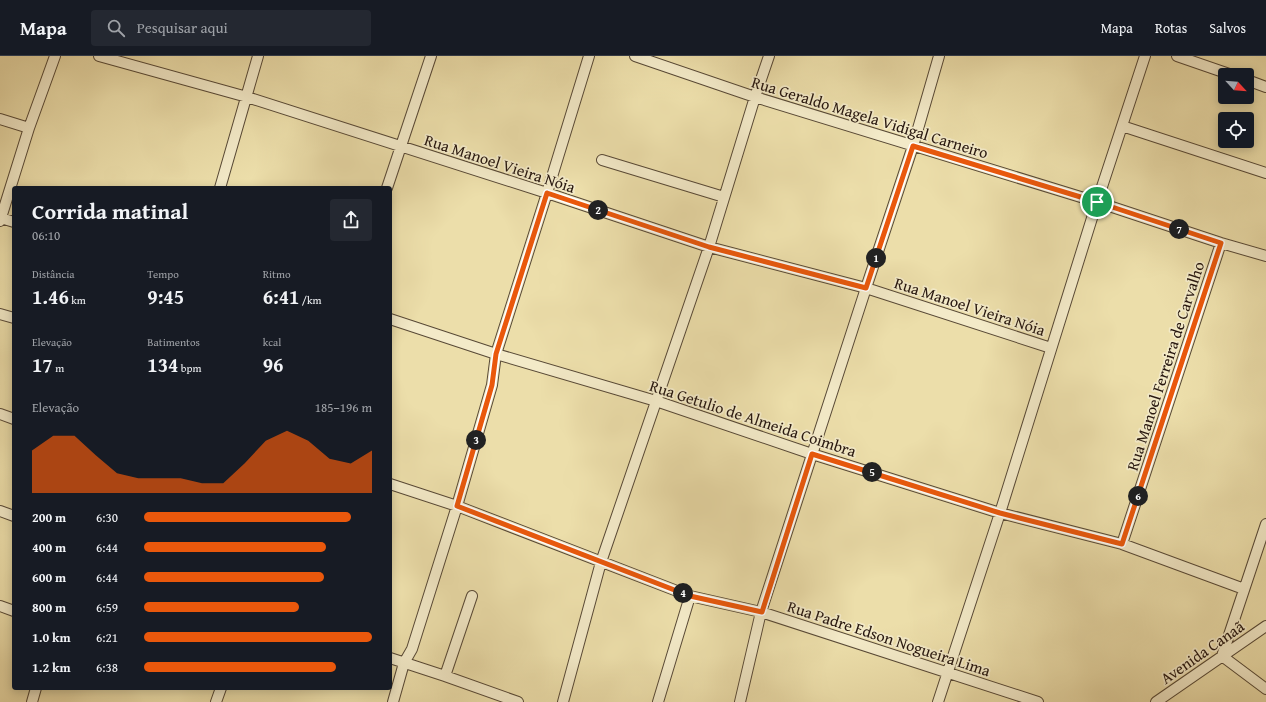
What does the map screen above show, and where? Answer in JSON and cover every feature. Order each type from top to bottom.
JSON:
[{"type":"street","points":[[12,222],[0,219],[29,128],[55,56]]},
{"type":"street","name":"Rua Manoel Vieira Nóia","points":[[99,56],[247,97],[547,193],[709,247],[866,288],[1051,348]]},
{"type":"street","points":[[221,186],[258,56]]},
{"type":"street","points":[[388,186],[430,56]]},
{"type":"street","points":[[393,702],[404,664],[412,650],[457,506],[492,385],[496,354],[589,56]]},
{"type":"street","name":"Rua Geraldo Magela Vidigal Carneiro","points":[[635,56],[755,97],[1097,202],[1221,243],[1266,256]]},
{"type":"street","points":[[563,702],[601,562],[709,247],[769,56]]},
{"type":"street","points":[[740,702],[762,612],[913,146],[940,56]]},
{"type":"street","points":[[938,702],[1000,513],[1097,202],[1145,56]]},
{"type":"street","points":[[1177,56],[1218,70]]},
{"type":"street","points":[[1254,82],[1266,86]]},
{"type":"street","points":[[0,119],[29,128]]},
{"type":"street","points":[[1122,126],[1266,173]]},
{"type":"street","points":[[602,160],[724,197]]},
{"type":"street","name":"Rua Manoel Ferreira de Carvalho","points":[[1122,544],[1221,243]]},
{"type":"street","points":[[0,314],[12,317]]},
{"type":"street","name":"Rua Getulio de Almeida Coimbra","points":[[392,320],[496,354],[656,401],[812,454],[1000,513],[1122,544],[1244,589]]},
{"type":"street","points":[[0,414],[12,418]]},
{"type":"street","name":"Rua Padre Edson Nogueira Lima","points":[[392,485],[457,506],[690,596],[762,612],[1038,702]]},
{"type":"street","points":[[0,511],[12,515]]},
{"type":"street","points":[[1266,524],[1222,656],[1266,689]]},
{"type":"street","points":[[445,676],[472,596]]},
{"type":"street","points":[[658,702],[690,596]]},
{"type":"street","points":[[0,606],[12,610]]},
{"type":"street","name":"Avenida Canaã","points":[[1156,702],[1266,626]]},
{"type":"street","points":[[392,659],[518,702]]},
{"type":"street","points":[[32,702],[35,690]]},
{"type":"street","points":[[216,702],[220,690]]},
{"type":"route","points":[[913,146],[1097,202],[1221,243],[1122,544],[1000,513],[812,454],[762,612],[690,596],[457,506],[492,385],[496,354],[547,193],[709,247],[866,288],[913,146]]}]
